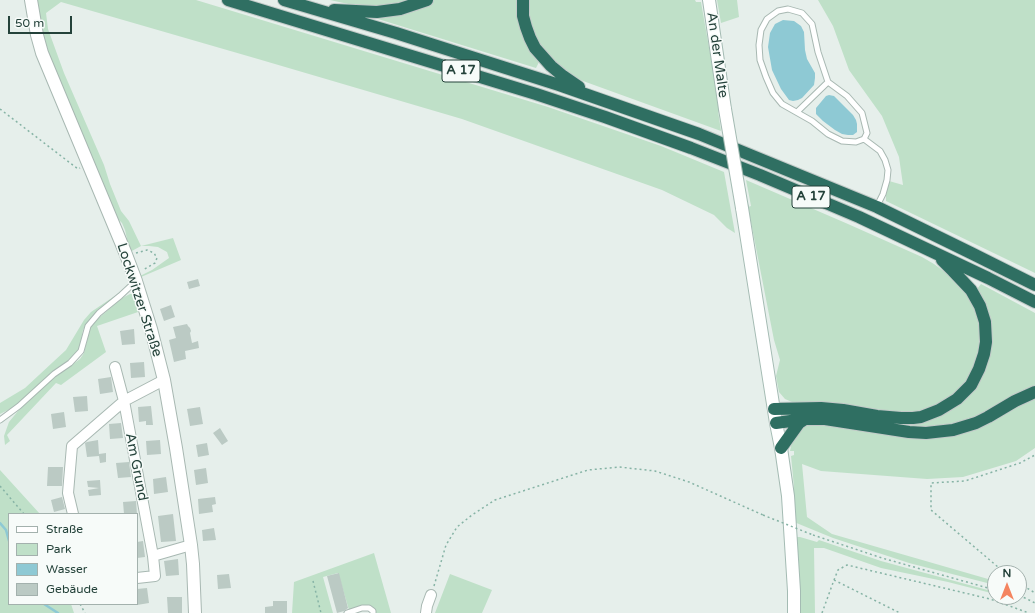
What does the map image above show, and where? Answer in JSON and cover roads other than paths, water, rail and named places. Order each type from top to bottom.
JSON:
[{"type":"highway","name":"A 17","points":[[228,0],[529,92],[605,117],[691,148],[760,175],[859,217],[1035,302]]},
{"type":"highway","name":"A 17","points":[[284,0],[559,84],[699,134],[877,207],[972,252],[1035,285]]},
{"type":"highway","points":[[313,9],[377,12],[400,10],[427,0]]},
{"type":"highway","points":[[523,0],[523,16],[535,48],[551,66],[563,76],[597,98]]},
{"type":"highway","points":[[774,410],[821,408],[877,416],[901,418],[921,417],[939,410],[957,399],[971,385],[984,354],[986,342],[985,322],[980,306],[971,290],[930,250]]},
{"type":"highway","points":[[776,423],[805,419],[825,419],[909,432],[953,430],[976,423],[1015,401],[1035,392]]},
{"type":"highway","points":[[781,448],[799,423],[805,419]]},
{"type":"street","name":"Lockwitzer Straße","points":[[31,0],[37,35],[42,53],[90,165],[126,256],[151,328],[164,380],[176,448],[191,545],[196,613]]},
{"type":"street","name":"An der Malte","points":[[709,0],[788,496],[794,613]]},
{"type":"street","name":"Am Grund","points":[[115,367],[124,401],[153,556],[155,576],[138,578]]},
{"type":"street","points":[[73,513],[68,493],[72,446],[124,401],[164,380]]},
{"type":"street","points":[[153,556],[191,545]]},
{"type":"street","points":[[426,613],[431,595]]},
{"type":"lane","points":[[788,10],[802,13],[812,24],[818,52],[828,82],[847,96],[862,113],[867,133],[864,139],[856,142],[842,141],[828,134],[812,120],[797,112],[782,104],[773,93],[760,60],[759,45],[761,30],[768,19],[778,11],[788,10]]},
{"type":"lane","points":[[797,112],[828,82]]},
{"type":"lane","points":[[864,139],[880,151],[888,170],[883,194],[877,207]]},
{"type":"lane","points":[[0,420],[19,406],[54,374],[70,363],[81,351],[88,326],[99,313],[120,296],[134,278]]},
{"type":"lane","points":[[347,613],[362,608],[369,608],[373,611],[373,613]]},
{"type":"water","points":[[783,20],[794,21],[801,26],[804,32],[807,59],[815,73],[814,85],[802,98],[793,101],[789,100],[781,89],[772,70],[768,47],[770,33],[775,24]]},
{"type":"water","points":[[826,96],[834,96],[856,120],[857,132],[853,135],[842,134],[823,121],[816,114],[816,108]]},
{"type":"waterway","points":[[0,523],[6,530],[8,537]]},
{"type":"waterway","points":[[46,605],[58,613]]}]
